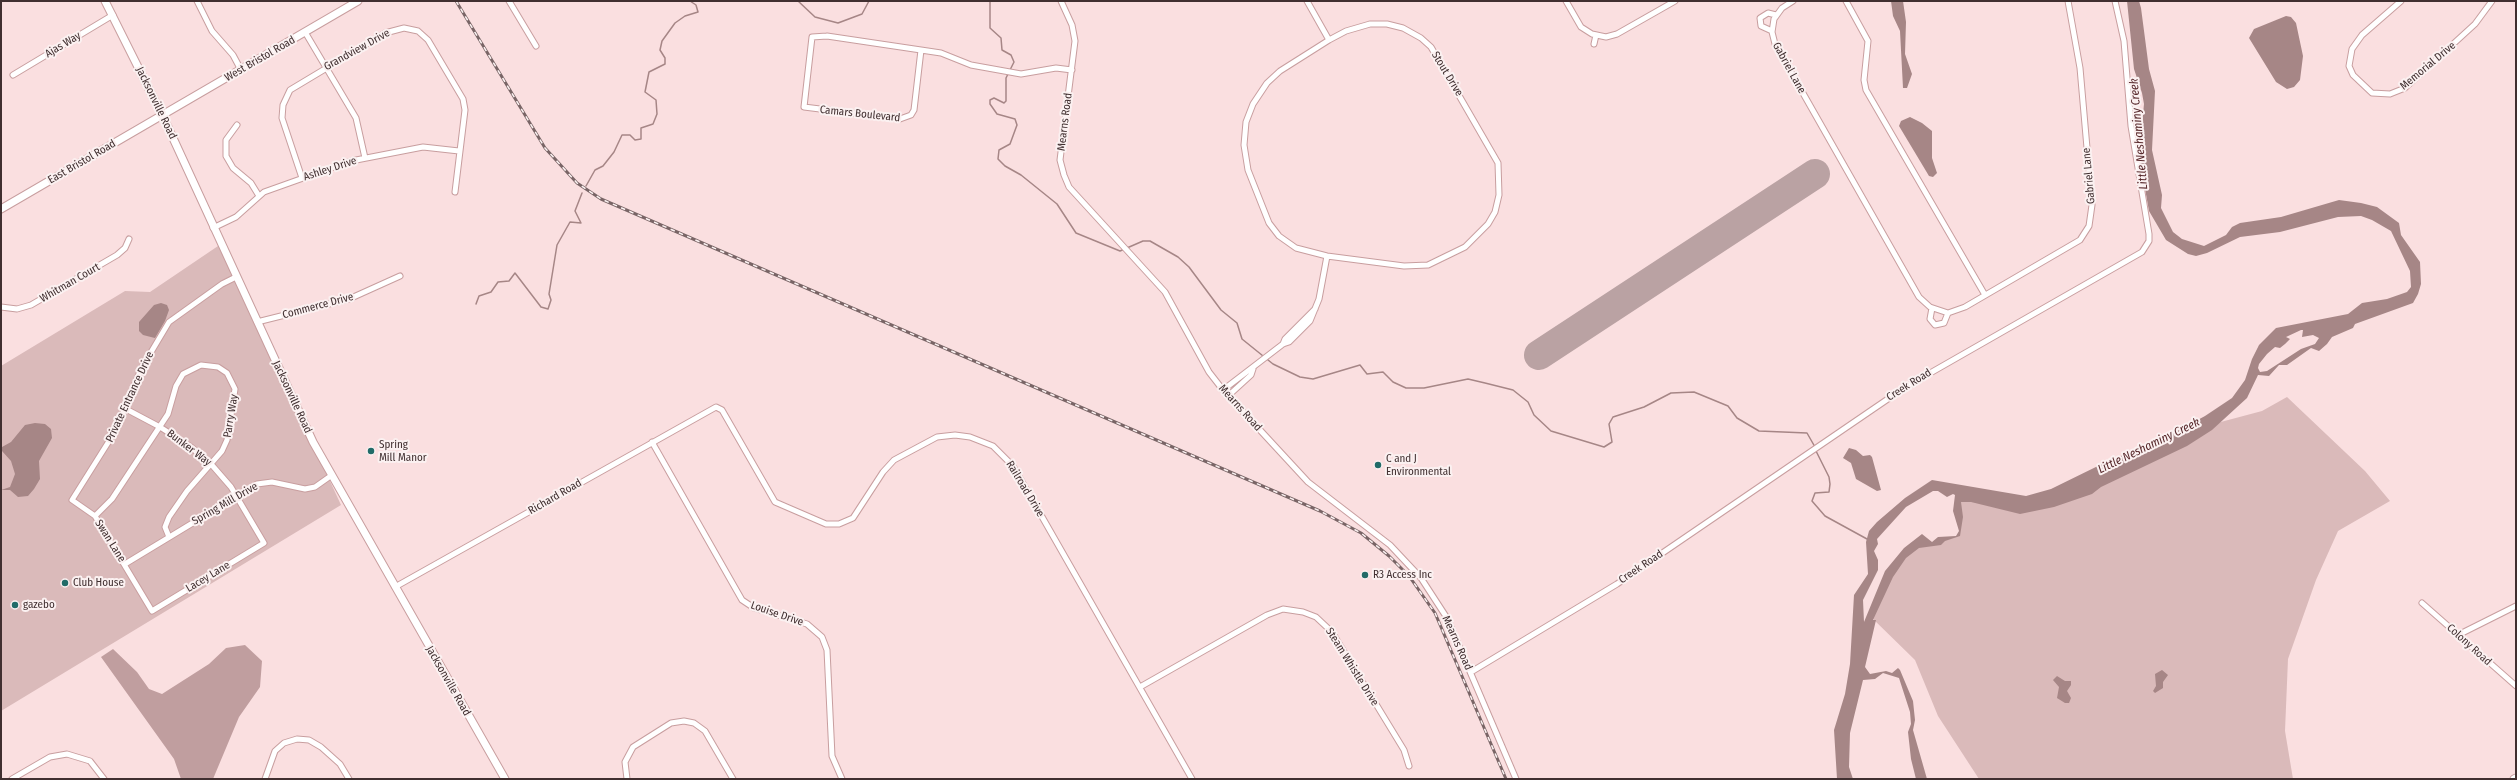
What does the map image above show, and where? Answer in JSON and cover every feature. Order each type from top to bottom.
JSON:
[{"type":"main road","name":"Jacksonville Road","points":[[106,1],[162,115],[304,422],[395,587],[505,779]]},
{"type":"main road","name":"West Bristol Road","points":[[162,115],[358,1]]},
{"type":"main road","name":"East Bristol Road","points":[[1,209],[162,115]]},
{"type":"street","points":[[197,1],[212,30],[233,55],[241,70]]},
{"type":"street","points":[[509,1],[536,46]]},
{"type":"street","name":"Mearns Road","points":[[1061,1],[1074,33],[1075,51],[1061,145],[1062,170],[1075,195],[1164,292],[1209,372],[1228,396],[1308,482],[1390,545],[1414,569],[1443,611],[1471,672],[1516,779]]},
{"type":"street","points":[[1306,1],[1329,40]]},
{"type":"street","points":[[1566,1],[1581,27],[1596,35],[1606,37],[1617,34],[1675,1]]},
{"type":"street","name":"Gabriel Lane","points":[[1793,1],[1776,15],[1772,31],[1778,50],[1919,297],[1932,308],[1948,313],[1955,312],[2080,240],[2092,218],[2080,68],[2068,1]]},
{"type":"street","points":[[1846,1],[1868,41],[1864,80],[1866,90],[1985,295]]},
{"type":"street","name":"Creek Road","points":[[1471,672],[1617,584],[1818,445],[1904,388],[2145,250],[2149,234],[2132,140],[2124,41],[2115,1]]},
{"type":"street","name":"Memorial Drive","points":[[2401,1],[2362,35],[2352,49],[2349,66],[2353,74],[2372,93],[2390,94],[2404,88],[2467,32],[2492,1]]},
{"type":"street","name":"Gabriel Lane","points":[[1772,31],[1761,26],[1760,18],[1768,13],[1776,15]]},
{"type":"street","name":"Ajas Way","points":[[13,75],[113,15]]},
{"type":"street","name":"Stout Drive","points":[[1379,23],[1404,28],[1421,38],[1436,54],[1493,153],[1499,168],[1500,184],[1498,205],[1484,230],[1465,247],[1440,261],[1413,267],[1327,256],[1296,248],[1286,242],[1272,227],[1263,212],[1249,176],[1244,145],[1248,116],[1267,83],[1280,71],[1329,40],[1353,28],[1379,23]]},
{"type":"street","name":"Grandview Drive","points":[[302,178],[282,118],[283,105],[293,87],[390,30],[404,28],[418,31],[431,43],[462,95],[465,110],[455,192]]},
{"type":"street","points":[[305,32],[356,118],[365,158]]},
{"type":"street","points":[[1594,44],[1596,35]]},
{"type":"street","name":"Camars Boulevard","points":[[921,50],[914,110],[906,118],[804,107],[812,37],[827,36],[921,50],[941,53],[971,65],[1021,74],[1056,68],[1072,70]]},
{"type":"street","points":[[237,125],[226,140],[226,156],[233,168],[248,180],[259,196]]},
{"type":"street","name":"Ashley Drive","points":[[213,228],[236,217],[259,196],[274,188],[365,158],[423,147],[459,151]]},
{"type":"street","name":"Whitman Court","points":[[1,308],[17,309],[31,305],[117,256],[125,248],[129,239]]},
{"type":"street","points":[[1223,390],[1246,371],[1253,369],[1283,344],[1289,342],[1313,317],[1324,281],[1327,256]]},
{"type":"street","name":"Commerce Drive","points":[[257,322],[345,300],[400,276]]},
{"type":"street","name":"Private Entrance Drive","points":[[72,500],[109,442],[126,409],[142,369],[169,322],[222,284],[236,277]]},
{"type":"street","points":[[1,301],[1,308]]},
{"type":"street","name":"Gabriel Lane","points":[[1932,308],[1930,319],[1935,325],[1944,323],[1948,313]]},
{"type":"street","name":"Parry Way","points":[[95,516],[112,499],[160,427],[171,408],[176,386],[183,374],[200,365],[222,369],[234,383],[236,398],[226,443],[187,491],[169,517],[165,527],[169,537]]},
{"type":"street","points":[[1228,396],[1251,375],[1253,369]]},
{"type":"street","name":"Richard Road","points":[[395,587],[716,407]]},
{"type":"street","name":"Railroad Drive","points":[[716,407],[722,410],[775,502],[826,524],[839,524],[853,518],[883,472],[894,460],[929,441],[947,435],[963,435],[981,440],[993,446],[1013,466],[1192,779]]},
{"type":"street","name":"Bunker Way","points":[[126,409],[160,427],[191,447],[210,464],[226,480],[264,543]]},
{"type":"street","name":"Louise Drive","points":[[652,442],[742,600],[754,608],[806,624],[822,637],[827,650],[832,756],[842,779]]},
{"type":"street","name":"Spring Mill Drive","points":[[124,564],[257,484],[272,482],[305,489],[315,487],[332,475]]},
{"type":"street","name":"Swan Lane","points":[[72,500],[95,516],[152,611]]},
{"type":"street","name":"Lacey Lane","points":[[152,611],[264,543]]},
{"type":"street","name":"Colony Road","points":[[2422,603],[2516,686]]},
{"type":"street","points":[[2458,634],[2516,606]]},
{"type":"street","name":"Steam Whistle Drive","points":[[1140,688],[1267,615],[1283,609],[1303,612],[1316,617],[1332,632],[1404,751],[1409,766]]},
{"type":"street","points":[[627,779],[625,762],[633,747],[671,723],[684,721],[694,723],[705,730],[734,779]]},
{"type":"street","points":[[265,779],[276,751],[284,743],[297,739],[309,740],[321,747],[340,764],[349,779]]},
{"type":"street","points":[[12,779],[50,757],[67,754],[90,761],[104,779]]},
{"type":"shaded area","points":[[221,244],[341,505],[1,711],[1,366],[125,291],[150,292]]},
{"type":"shaded area","points":[[2287,397],[2365,471],[2390,501],[2338,531],[2316,580],[2288,659],[2285,731],[2293,779],[1979,779],[1938,716],[1915,660],[1871,617],[1889,575],[1916,545],[1937,543],[1959,535],[1960,500],[2049,505],[2217,423],[2262,411]]},
{"type":"shaded area","points":[[245,645],[262,661],[260,687],[239,717],[213,779],[181,779],[174,759],[101,657],[113,649],[137,672],[149,689],[162,694],[209,664],[226,648]]},
{"type":"water","points":[[1891,1],[1903,1],[1906,22],[1905,54],[1912,74],[1907,88],[1903,88],[1900,31],[1893,16]]},
{"type":"water","name":"Little Neshaminy Creek","points":[[2127,1],[2139,1],[2141,8],[2149,69],[2155,91],[2152,150],[2162,195],[2161,208],[2173,232],[2182,239],[2204,246],[2226,235],[2232,227],[2240,223],[2281,217],[2339,200],[2377,207],[2399,223],[2401,235],[2420,262],[2421,284],[2418,294],[2413,303],[2355,324],[2353,328],[2332,337],[2319,351],[2311,348],[2287,365],[2279,365],[2269,376],[2258,375],[2247,398],[2212,430],[2187,446],[2101,487],[2092,494],[2054,507],[2020,514],[1971,502],[1961,502],[1963,517],[1960,536],[1945,541],[1941,545],[1919,548],[1906,558],[1893,577],[1873,620],[1876,620],[1865,667],[1870,674],[1886,671],[1892,673],[1898,668],[1900,670],[1913,701],[1915,720],[1913,730],[1927,779],[1916,779],[1911,759],[1908,732],[1911,724],[1910,712],[1899,678],[1883,673],[1875,679],[1863,680],[1850,733],[1849,767],[1853,779],[1837,779],[1834,730],[1845,694],[1850,664],[1854,595],[1868,574],[1866,542],[1869,531],[1877,522],[1905,498],[1932,480],[2026,496],[2051,489],[2104,463],[2170,435],[2205,416],[2232,398],[2245,380],[2252,359],[2259,345],[2276,328],[2348,314],[2362,303],[2387,299],[2407,292],[2411,287],[2410,271],[2391,231],[2372,220],[2361,216],[2338,217],[2280,232],[2240,237],[2207,253],[2196,256],[2188,254],[2166,240],[2149,211],[2139,155],[2144,104],[2134,69]],"holes":[[[2303,330],[2302,337],[2313,335],[2319,338],[2315,344],[2301,349],[2267,371],[2260,372],[2258,368],[2259,364],[2267,354],[2275,347],[2280,348],[2285,344],[2290,339],[2286,337]],[[1933,491],[1938,491],[1947,497],[1953,494],[1955,495],[1953,511],[1959,531],[1956,536],[1938,537],[1932,542],[1922,534],[1904,548],[1885,571],[1864,622],[1863,600],[1878,570],[1878,560],[1874,551],[1878,544],[1877,539],[1906,507]]]},
{"type":"water","points":[[2286,16],[2291,17],[2296,23],[2303,56],[2300,80],[2294,87],[2287,89],[2276,82],[2249,38],[2254,29]]},
{"type":"water","points":[[1910,117],[1922,123],[1932,131],[1932,158],[1937,173],[1933,177],[1929,176],[1899,126],[1901,121]]},
{"type":"water","points":[[161,303],[167,305],[169,310],[165,321],[155,338],[143,335],[139,331],[139,322],[154,305]]},
{"type":"water","points":[[35,423],[45,424],[51,429],[52,438],[39,461],[40,479],[28,496],[18,497],[10,490],[1,490],[10,487],[15,474],[11,461],[2,451],[2,447],[11,442],[25,425]]},
{"type":"water","points":[[1849,448],[1856,450],[1863,456],[1870,455],[1872,457],[1881,490],[1877,491],[1856,479],[1851,463],[1843,458]]},
{"type":"water","points":[[2162,670],[2168,675],[2163,682],[2163,688],[2155,693],[2153,691],[2156,686],[2155,674]]},
{"type":"water","points":[[2057,676],[2065,681],[2071,681],[2071,685],[2067,691],[2071,698],[2069,703],[2065,703],[2057,698],[2059,687],[2053,680]]},
{"type":"waterway","points":[[586,186],[595,170],[603,166],[614,152],[622,135],[630,135],[635,140],[641,139],[641,128],[653,124],[657,114],[656,100],[645,92],[649,72],[665,64],[665,58],[660,50],[662,41],[675,23],[685,16],[698,12],[696,5],[690,1]]},
{"type":"waterway","points":[[798,1],[815,17],[838,23],[862,14],[869,1]]},
{"type":"waterway","points":[[990,1],[990,28],[1001,38],[1002,50],[1011,55],[1014,62],[1006,78],[1006,101],[1004,103],[994,98],[990,100],[990,104],[997,114],[1015,119],[1017,125],[1010,144],[999,150],[998,159],[1005,166],[1021,175],[1057,204],[1076,233],[1120,251],[1143,241],[1150,241],[1178,257],[1189,267],[1221,310],[1237,323],[1242,339],[1273,364],[1300,377],[1313,379],[1360,365],[1367,374],[1383,372],[1393,382],[1406,388],[1424,388],[1468,379],[1513,390],[1528,402],[1534,415],[1551,431],[1604,447],[1612,442],[1609,424],[1613,417],[1644,407],[1671,393],[1694,392],[1728,406],[1737,418],[1759,431],[1807,433],[1815,447]]},
{"type":"waterway","points":[[476,304],[479,296],[491,292],[498,282],[509,281],[515,273],[541,307],[548,309],[551,300],[549,294],[557,245],[570,222],[581,223],[575,211],[582,193]]},
{"type":"waterway","points":[[1816,451],[1829,477],[1830,484],[1829,492],[1815,493],[1812,501],[1825,516],[1867,539]]},
{"type":"runway","points":[[1539,355],[1815,174]]},
{"type":"railway","points":[[456,1],[545,148],[577,183],[601,199],[1320,511],[1361,533],[1389,556],[1409,576],[1435,613],[1506,779]]},
{"type":"place","name":"Spring Mill Manor","points":[[371,451]]},
{"type":"place","name":"C and J Environmental","points":[[1378,465]]},
{"type":"place","name":"R3 Access Inc","points":[[1365,575]]},
{"type":"place","name":"Club House","points":[[65,583]]},
{"type":"place","name":"gazebo","points":[[15,605]]}]
